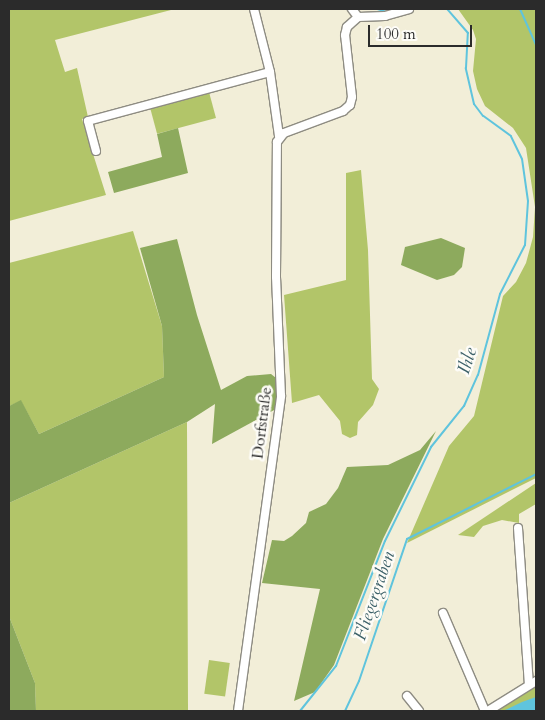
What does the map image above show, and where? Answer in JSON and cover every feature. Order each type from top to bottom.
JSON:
[{"type":"street","name":"Dorfstraße","points":[[238,711],[281,396],[276,277],[276,149],[279,136],[270,72],[254,9]]},
{"type":"street","points":[[352,9],[358,17]]},
{"type":"street","points":[[279,136],[343,111],[350,105],[352,97],[346,30],[358,17],[385,16],[409,9]]},
{"type":"street","points":[[96,151],[88,121],[270,72]]},
{"type":"street","points":[[444,613],[487,711],[533,682],[518,528]]},
{"type":"street","points":[[407,696],[420,711]]},
{"type":"green space","points":[[9,9],[171,10],[55,40],[65,72],[77,68],[88,117],[82,119],[106,195],[9,221]]},
{"type":"green space","points":[[458,9],[536,9],[536,478],[407,543],[449,446],[474,416],[503,296],[516,282],[526,263],[533,237],[535,207],[526,148],[513,128],[485,106],[477,89],[473,71],[476,39],[473,30]]},
{"type":"green space","points":[[209,92],[216,118],[157,134],[150,108]]},
{"type":"green space","points":[[178,128],[188,173],[114,193],[108,172],[162,157],[157,134]]},
{"type":"green space","points":[[361,170],[368,250],[372,379],[379,389],[373,405],[358,422],[357,435],[350,438],[342,434],[340,421],[319,395],[292,403],[284,295],[346,280],[346,173]]},
{"type":"green space","points":[[133,231],[162,326],[164,377],[39,434],[21,401],[9,406],[9,263]]},
{"type":"green space","points":[[441,238],[465,248],[462,267],[454,275],[437,280],[401,265],[405,247]]},
{"type":"green space","points":[[177,239],[197,315],[221,390],[247,376],[271,374],[276,378],[276,409],[212,444],[215,404],[187,422],[9,503],[9,406],[21,400],[39,434],[164,377],[162,326],[140,248]]},
{"type":"green space","points":[[187,422],[188,711],[36,711],[35,683],[9,616],[9,503]]},
{"type":"green space","points":[[436,431],[383,539],[334,665],[315,692],[294,701],[320,589],[262,583],[272,540],[284,541],[292,536],[306,523],[309,512],[326,504],[338,488],[347,467],[388,465],[420,450]]},
{"type":"green space","points":[[536,483],[536,504],[519,514],[519,523],[502,520],[483,526],[474,537],[458,535]]},
{"type":"green space","points":[[9,616],[35,683],[36,711],[9,711]]},
{"type":"green space","points":[[209,660],[230,663],[225,697],[204,694]]},
{"type":"green space","points":[[536,684],[536,711],[493,711]]},
{"type":"water","points":[[536,697],[536,710],[503,711],[522,702]]},
{"type":"waterway","points":[[374,13],[387,9]]},
{"type":"waterway","name":"Ihle","points":[[300,711],[336,666],[385,541],[431,447],[464,406],[478,375],[500,294],[525,245],[528,201],[522,159],[511,136],[483,116],[474,104],[466,68],[468,33],[447,9]]},
{"type":"waterway","points":[[520,9],[536,45]]},
{"type":"waterway","name":"Fliegergraben","points":[[345,711],[359,681],[407,539],[536,474]]}]
